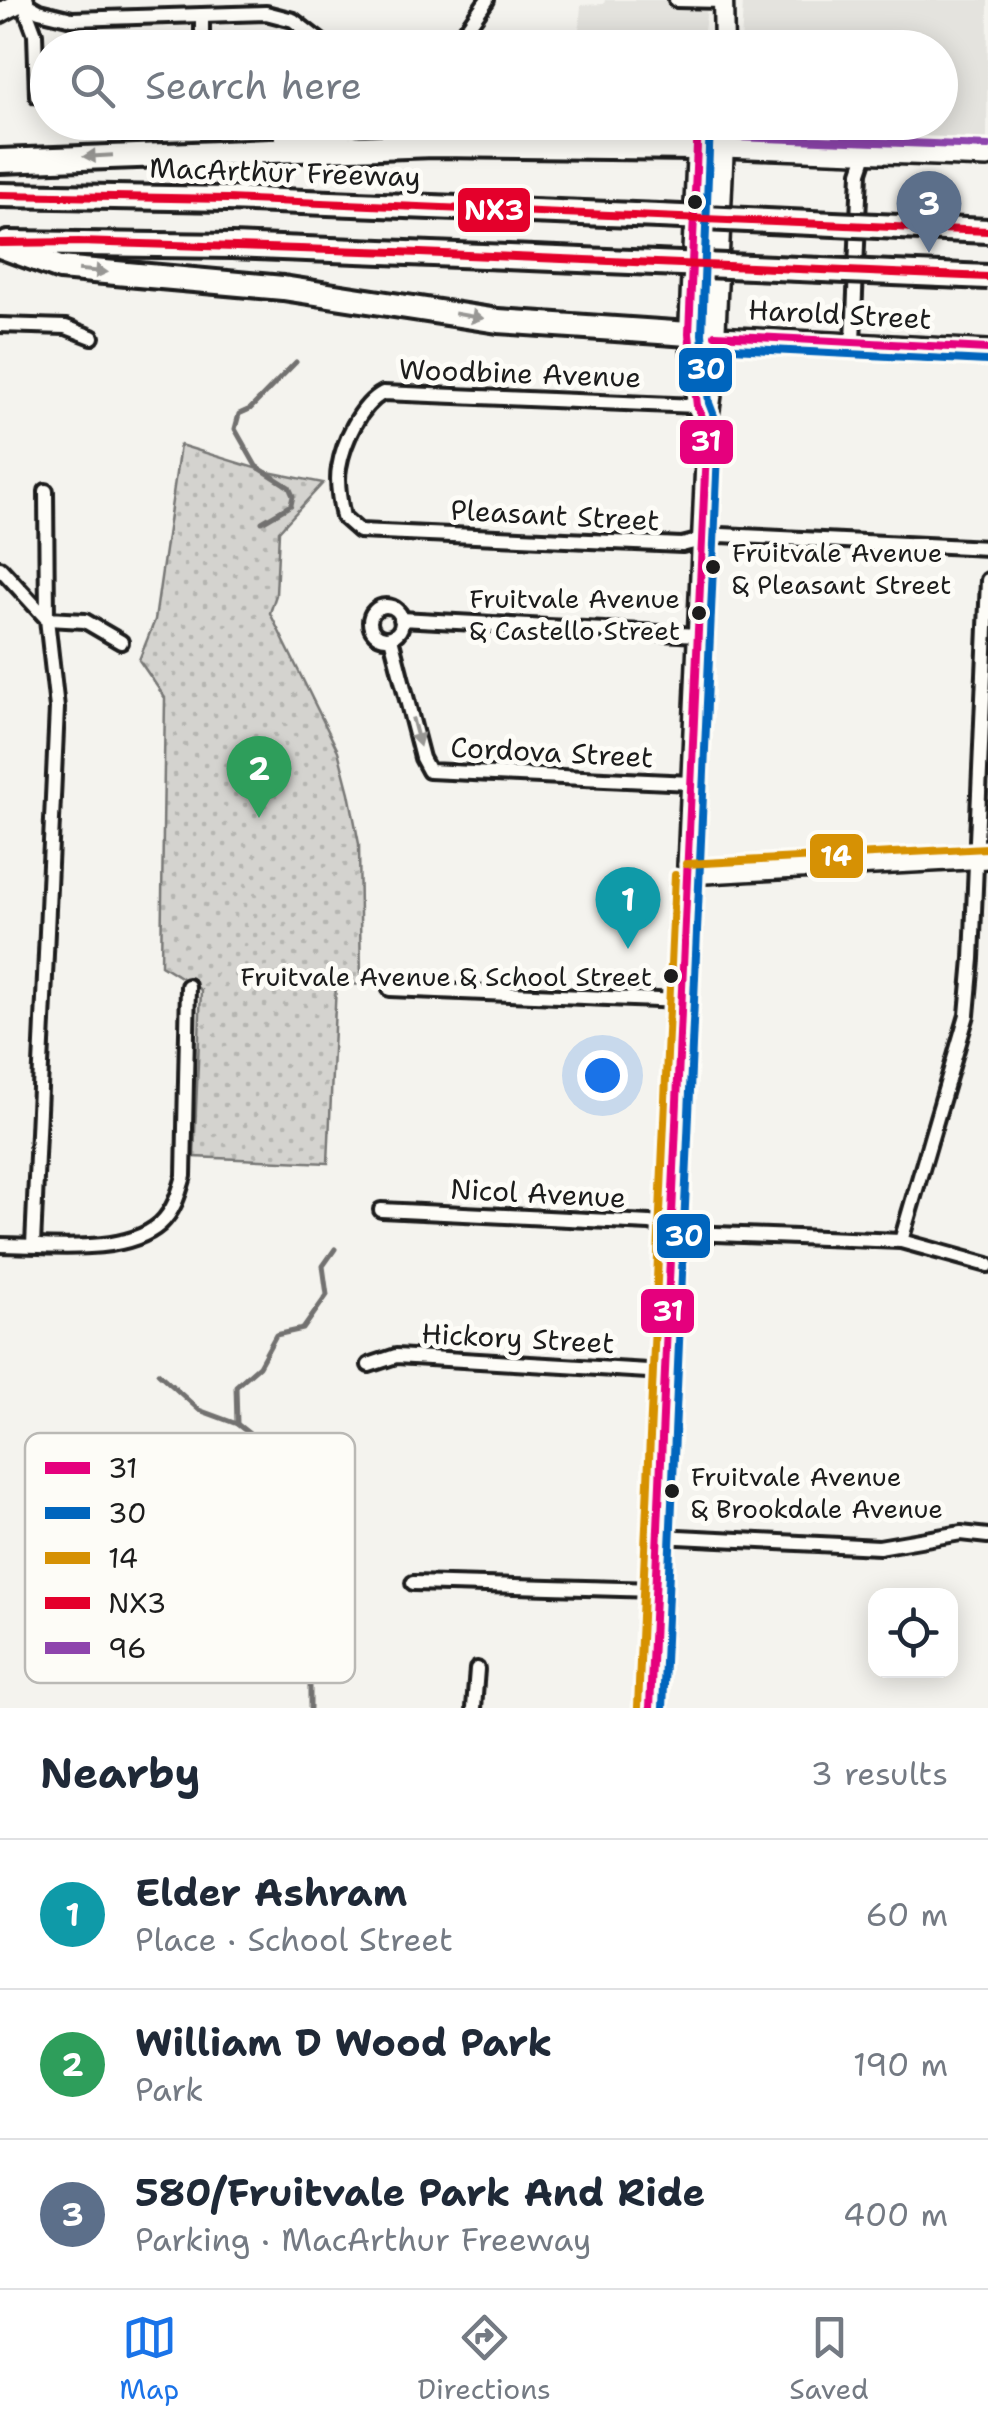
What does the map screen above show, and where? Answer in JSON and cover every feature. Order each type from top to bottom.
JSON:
[{"type":"highway","points":[[170,152],[267,140]]},
{"type":"highway","points":[[0,161],[170,152],[482,145],[696,148]]},
{"type":"highway","name":"MacArthur Freeway","points":[[0,194],[227,199],[988,231]]},
{"type":"highway","points":[[0,244],[60,268],[283,288],[498,322],[689,334]]},
{"type":"highway","points":[[0,244],[250,246],[988,278]]},
{"type":"main road","points":[[722,30],[723,0]]},
{"type":"main road","points":[[0,13],[24,1]]},
{"type":"main road","points":[[697,140],[689,334],[696,406],[707,428]]},
{"type":"main road","points":[[650,1708],[723,140]]},
{"type":"main road","points":[[696,148],[722,149]]},
{"type":"main road","name":"Harold Street","points":[[689,334],[715,335]]},
{"type":"street","points":[[466,30],[487,0]]},
{"type":"street","points":[[676,0],[723,0]]},
{"type":"street","points":[[24,1],[39,10],[72,19],[202,15],[266,6],[306,30]]},
{"type":"street","points":[[24,1],[34,30]]},
{"type":"street","points":[[202,15],[202,30]]},
{"type":"street","points":[[722,149],[988,159]]},
{"type":"street","points":[[853,342],[860,172],[866,154]]},
{"type":"street","points":[[0,324],[66,326],[92,336]]},
{"type":"street","name":"Harold Street","points":[[715,335],[988,349]]},
{"type":"street","name":"Woodbine Avenue","points":[[359,531],[344,517],[338,469],[360,414],[369,400],[383,393],[696,406]]},
{"type":"street","points":[[33,1245],[57,708],[47,619],[46,491]]},
{"type":"street","name":"Pleasant Street","points":[[359,531],[682,545],[721,535],[988,548]]},
{"type":"street","points":[[0,568],[47,619],[86,621],[121,642]]},
{"type":"street","points":[[901,1240],[967,1015],[982,862],[988,580]]},
{"type":"street","points":[[386,606],[396,610],[402,619],[401,628],[390,638],[380,637],[372,630],[372,614],[386,606]]},
{"type":"street","points":[[402,619],[698,634]]},
{"type":"street","name":"Cordova Street","points":[[390,638],[422,758],[429,771],[692,784]]},
{"type":"street","points":[[687,876],[982,862]]},
{"type":"street","points":[[0,1244],[116,1244],[140,1238],[162,1223],[176,1203],[184,1176],[188,986]]},
{"type":"street","points":[[390,989],[682,1001]]},
{"type":"street","name":"Nicol Avenue","points":[[381,1210],[650,1223],[690,1232],[901,1240],[988,1264]]},
{"type":"street","name":"Hickory Street","points":[[368,1365],[396,1356],[665,1372]]},
{"type":"street","points":[[658,1536],[879,1547],[960,1533],[988,1536]]},
{"type":"street","points":[[413,1583],[656,1590]]},
{"type":"street","points":[[474,1708],[476,1670]]},
{"type":"shaded area","points":[[605,0],[708,0],[704,30],[579,30],[581,5],[604,4]]},
{"type":"shaded area","points":[[743,0],[988,0],[987,149],[838,140],[958,140],[958,30],[742,30]]},
{"type":"green space","points":[[180,445],[268,472],[323,483],[279,531],[276,595],[270,613],[338,751],[359,844],[361,985],[336,983],[328,1163],[194,1157],[201,990],[161,965],[165,698],[139,660],[155,620]]},
{"type":"waterway","points":[[262,522],[291,505],[293,496],[289,487],[256,466],[235,429],[239,414],[250,409],[296,362]]},
{"type":"waterway","points":[[248,1433],[237,1424],[236,1386],[259,1366],[276,1335],[303,1329],[327,1295],[323,1266],[335,1249]]},
{"type":"waterway","points":[[158,1373],[199,1410],[237,1424]]},
{"type":"waterway","points":[[310,1683],[310,1708]]},
{"type":"transit line","name":"31","points":[[650,1708],[707,428],[697,406],[689,334],[697,140]]},
{"type":"transit line","name":"30","points":[[663,1708],[719,429],[709,403],[702,334],[709,140]]},
{"type":"transit line","name":"96","points":[[820,140],[988,146]]},
{"type":"transit line","name":"NX3","points":[[0,195],[227,199],[988,231]]},
{"type":"transit line","name":"NX3","points":[[0,243],[396,252],[988,277]]},
{"type":"transit line","name":"31","points":[[715,335],[988,349]]},
{"type":"transit line","name":"30","points":[[714,347],[987,361]]},
{"type":"transit line","name":"14","points":[[686,864],[987,848]]},
{"type":"transit line","name":"14","points":[[638,1707],[675,875]]},
{"type":"place","name":"580/Fruitvale Park And Ride","points":[[929,253]]},
{"type":"place","name":"Fruitvale Avenue & Pleasant Street","points":[[713,567]]},
{"type":"place","name":"Fruitvale Avenue & Castello Street","points":[[699,613]]},
{"type":"place","name":"William D Wood Park","points":[[259,818]]},
{"type":"place","name":"Elder Ashram","points":[[628,949]]},
{"type":"place","name":"Fruitvale Avenue & School Street","points":[[671,976]]},
{"type":"place","name":"Fruitvale Avenue & Brookdale Avenue","points":[[672,1491]]}]
